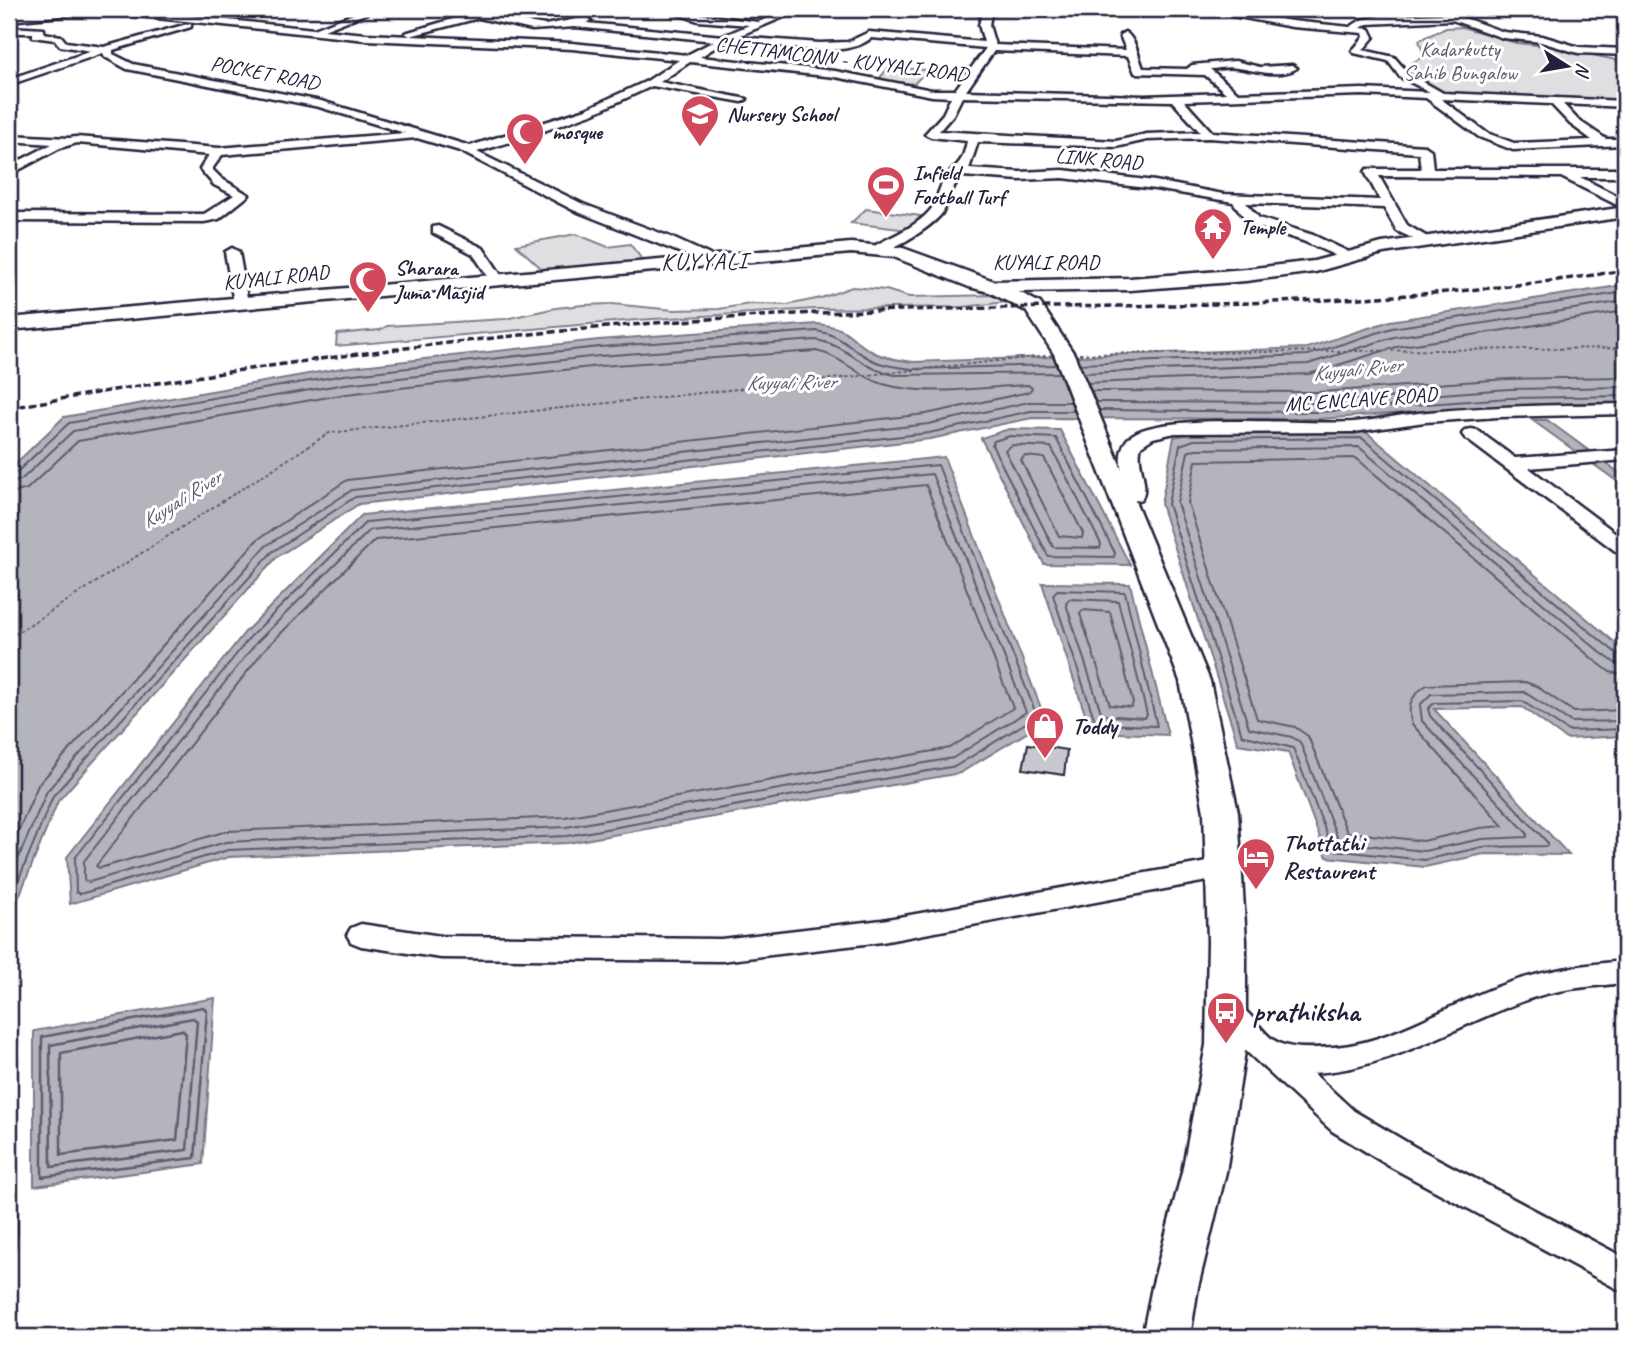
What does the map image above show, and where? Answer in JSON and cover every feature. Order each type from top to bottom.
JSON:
[{"type":"main road","points":[[9,18],[100,9]]},
{"type":"main road","name":"KUYALI ROAD","points":[[9,324],[851,248],[881,248],[923,260],[976,283],[994,287],[1130,284],[1315,266],[1427,241],[1625,212]]},
{"type":"main road","points":[[994,287],[1032,307],[1065,354],[1100,448],[1195,681],[1221,812],[1228,1012],[1226,1045],[1203,1172],[1175,1287],[1166,1337]]},
{"type":"street","name":"CHETTAMCONN - KUYYALI ROAD","points":[[100,9],[308,32],[541,43],[835,74],[907,90],[958,94],[1175,98],[1351,92],[1625,104]]},
{"type":"street","points":[[308,32],[374,9]]},
{"type":"street","points":[[394,38],[426,27],[513,9]]},
{"type":"street","points":[[666,9],[698,18],[760,24]]},
{"type":"street","points":[[709,260],[663,239],[578,207],[473,156],[467,149],[511,139],[565,120],[651,83],[726,38],[799,9]]},
{"type":"street","points":[[920,9],[987,12],[1027,9]]},
{"type":"street","points":[[1200,9],[1292,24],[1353,29],[1369,34],[1357,51],[1391,59],[1404,75],[1434,95],[1430,99],[1483,135],[1513,147],[1625,142]]},
{"type":"street","points":[[1424,9],[1503,35],[1542,39],[1577,50],[1625,52]]},
{"type":"street","points":[[958,94],[990,46],[984,25],[987,12]]},
{"type":"street","points":[[477,15],[518,27],[549,28],[575,24],[597,16]]},
{"type":"street","points":[[1353,29],[1364,22],[1379,19],[1424,20],[1453,17]]},
{"type":"street","points":[[9,82],[132,40],[205,21]]},
{"type":"street","points":[[575,24],[676,36],[835,46],[862,41],[869,35],[990,46],[1134,53]]},
{"type":"street","points":[[9,30],[39,30],[41,31],[36,35],[58,38],[63,44],[108,50]]},
{"type":"street","points":[[1125,35],[1139,71],[1208,72],[1235,96]]},
{"type":"street","name":"POCKET ROAD","points":[[108,50],[108,55],[131,67],[163,71],[226,87],[321,104],[467,149]]},
{"type":"street","points":[[1172,72],[1235,64],[1255,70],[1292,68]]},
{"type":"street","points":[[651,83],[742,99]]},
{"type":"street","name":"LINK ROAD","points":[[958,94],[948,115],[931,134],[1116,144],[1147,137],[1209,135],[1353,143],[1425,150],[1428,173]]},
{"type":"street","points":[[1175,98],[1209,135]]},
{"type":"street","points":[[1554,101],[1574,122],[1618,157]]},
{"type":"street","points":[[9,138],[219,152],[417,135]]},
{"type":"street","points":[[881,248],[912,231],[937,211],[940,199],[963,173],[973,138]]},
{"type":"street","points":[[9,171],[67,141]]},
{"type":"street","points":[[9,216],[214,216],[243,195],[218,182],[206,169],[219,152]]},
{"type":"street","points":[[1427,241],[1402,228],[1371,172],[1625,173]]},
{"type":"street","name":"LINK ROAD","points":[[963,173],[1020,176],[1063,174],[1236,198],[1388,204]]},
{"type":"street","points":[[1563,173],[1625,205]]},
{"type":"street","points":[[1236,198],[1254,221],[1308,238],[1348,257]]},
{"type":"street","points":[[438,230],[478,251],[496,278]]},
{"type":"street","points":[[232,252],[241,303]]},
{"type":"street","name":"MC ENCLAVE ROAD","points":[[1119,495],[1134,496],[1136,491],[1129,456],[1131,447],[1137,437],[1150,432],[1175,428],[1354,427],[1425,417],[1498,412],[1625,410]]},
{"type":"street","points":[[1471,434],[1625,549]]},
{"type":"street","points":[[1512,464],[1625,455]]},
{"type":"street","points":[[361,934],[441,947],[721,950],[882,931],[1224,869]]},
{"type":"street","points":[[1272,1055],[1318,1064],[1347,1058],[1416,1035],[1529,988],[1577,976],[1625,972]]},
{"type":"street","points":[[1228,1012],[1343,1121],[1403,1157],[1625,1276]]},
{"type":"green space","name":"Kadarkutty Sahib Bungalow","points":[[1462,27],[1516,43],[1556,47],[1625,62],[1625,102],[1450,94],[1438,90],[1412,70],[1410,64],[1424,56],[1419,40],[1446,28]]},
{"type":"green space","points":[[889,67],[927,70],[914,84],[878,80]]},
{"type":"green space","name":"Infield Football Turf","points":[[866,209],[921,216],[908,230],[851,223]]},
{"type":"green space","points":[[576,234],[608,247],[630,244],[644,262],[543,270],[516,245]]},
{"type":"green space","points":[[852,287],[886,290],[909,297],[997,295],[1007,302],[963,307],[815,309],[637,320],[336,346],[337,334],[380,330],[387,326],[505,319],[583,305],[612,304],[674,310],[719,309],[750,304],[787,305],[821,298]]},
{"type":"water","name":"Kuyyali River","points":[[1625,285],[1625,403],[1510,405],[1320,419],[1032,418],[930,439],[359,504],[277,557],[58,801],[9,921],[9,470],[64,417],[342,368],[598,340],[817,324],[838,328],[880,355],[913,362],[1307,348],[1390,321]]},
{"type":"water","points":[[1532,420],[1547,420],[1625,477],[1625,487]]},
{"type":"water","points":[[1009,429],[1060,430],[1130,565],[1044,564],[981,438]]},
{"type":"water","points":[[1365,431],[1625,651],[1625,736],[1566,739],[1522,707],[1434,709],[1569,855],[1484,854],[1425,867],[1327,857],[1288,752],[1238,744],[1161,504],[1174,437],[1193,433]]},
{"type":"water","points":[[944,457],[1046,721],[960,773],[568,843],[229,857],[70,904],[67,857],[245,632],[362,515]]},
{"type":"water","points":[[1042,583],[1130,584],[1168,735],[1091,732]]},
{"type":"water","points":[[9,959],[18,1231],[9,1288]]},
{"type":"water","points":[[215,998],[203,1164],[34,1186],[34,1031]]},
{"type":"building","name":"Toddy","points":[[1028,744],[1067,750],[1064,775],[1023,769]]},
{"type":"ferry route","points":[[1073,354],[1625,348]]},
{"type":"ferry route","points":[[9,638],[329,433],[1054,355]]},
{"type":"railway","points":[[9,408],[320,359],[529,334],[633,325],[843,312],[1333,300],[1528,284],[1625,270]]},
{"type":"place","name":"Nursery School","points":[[700,148]]},
{"type":"place","name":"mosque","points":[[525,166]]},
{"type":"place","name":"Infield Football Turf","points":[[886,219]]},
{"type":"place","name":"Temple","points":[[1213,261]]},
{"type":"place","name":"Sharara Juma Masjid","points":[[368,314]]},
{"type":"place","name":"Toddy","points":[[1045,760]]},
{"type":"place","name":"Thottathi Restaurent","points":[[1256,891]]},
{"type":"place","name":"prathiksha","points":[[1226,1045]]},
{"type":"district","name":"KUYYALI","points":[[705,261]]}]
